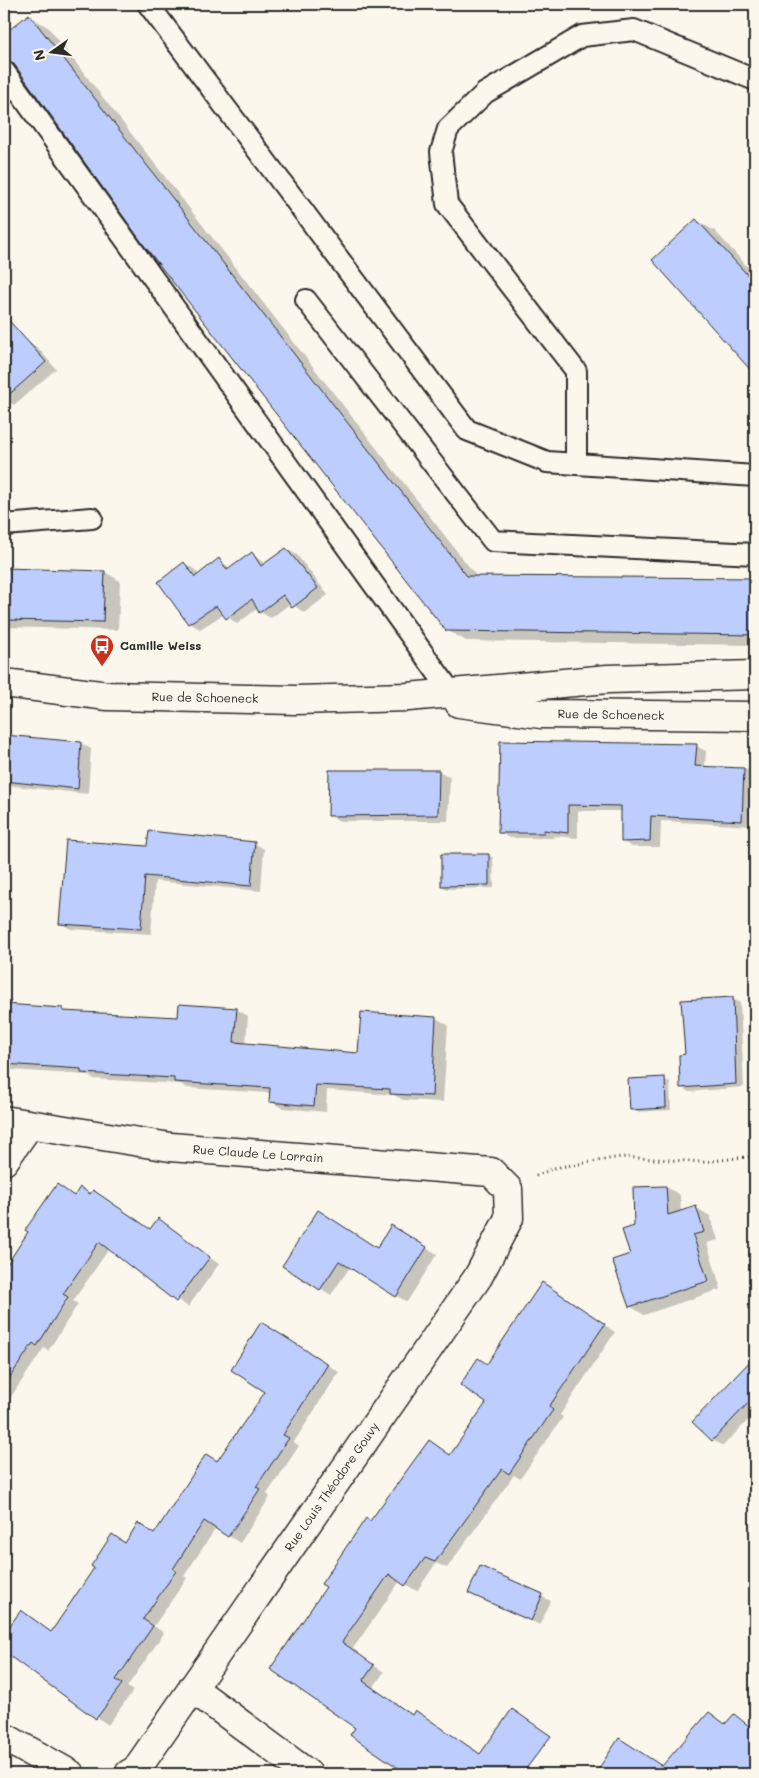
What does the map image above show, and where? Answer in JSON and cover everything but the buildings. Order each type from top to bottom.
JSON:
[{"type":"street","name":"Rue de Schoeneck","points":[[456,698],[608,679],[755,676]]},
{"type":"street","name":"Rue de Schoeneck","points":[[4,683],[108,696],[296,700],[408,696],[456,698],[541,714],[755,716]]},
{"type":"street","points":[[4,1161],[16,1122]]},
{"type":"street","name":"Rue Claude Le Lorrain","points":[[16,1122],[170,1148],[490,1172],[508,1188]]},
{"type":"street","name":"Rue Louis Théodore Gouvy","points":[[129,1774],[136,1770],[478,1277],[508,1218],[508,1188]]},
{"type":"street","points":[[192,1688],[308,1774]]},
{"type":"street","points":[[4,1737],[70,1774]]},
{"type":"lane","points":[[148,4],[467,430],[547,462],[755,476]]},
{"type":"lane","points":[[576,464],[576,371],[447,204],[441,152],[448,128],[485,93],[582,36],[634,30],[755,80]]},
{"type":"lane","points":[[4,72],[456,698]]},
{"type":"lane","points":[[306,300],[493,541],[755,554]]},
{"type":"lane","points":[[4,525],[92,518]]},
{"type":"path","points":[[508,1188],[554,1168],[621,1157],[704,1162],[755,1156]]},
{"type":"place","name":"Camille Weiss","points":[[102,667]]}]
